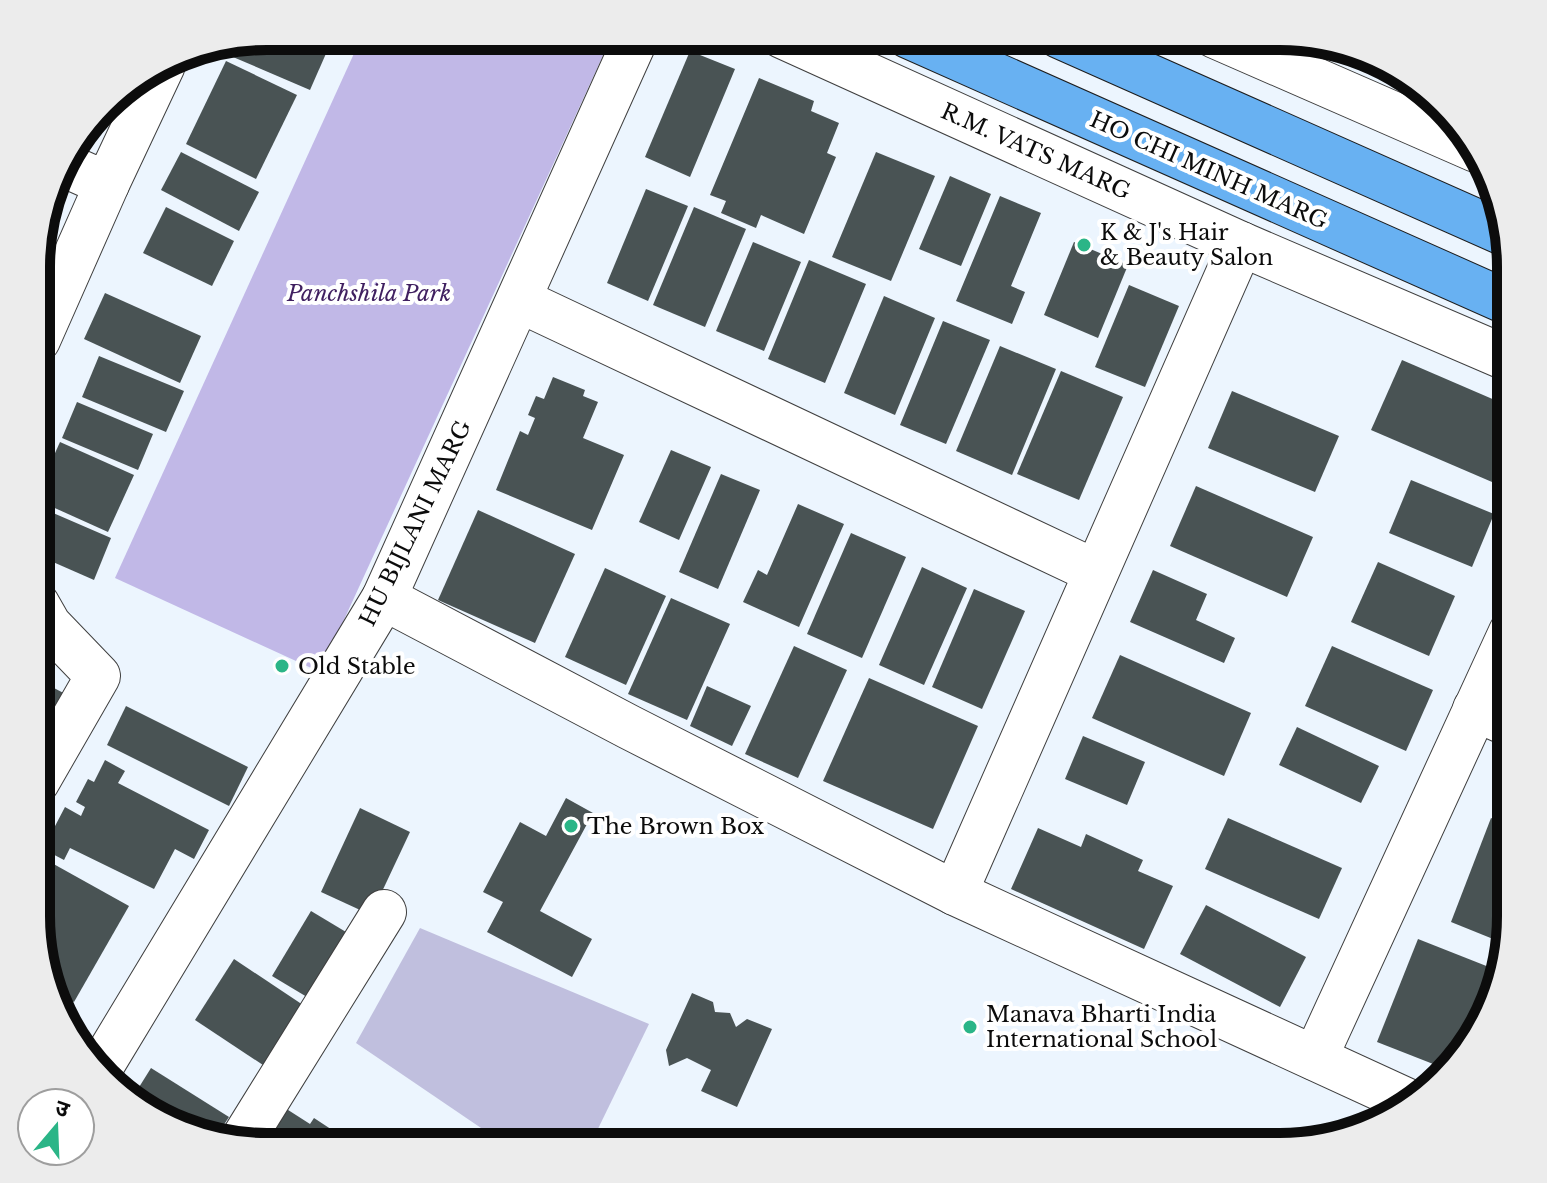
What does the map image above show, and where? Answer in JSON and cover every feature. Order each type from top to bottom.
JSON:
[{"type":"main road","name":"HO CHI MINH MARG","points":[[940,50],[1497,298]]},
{"type":"main road","points":[[1091,50],[1494,229]]},
{"type":"street","name":"HU BIJLANI MARG","points":[[105,1060],[384,598],[631,50]]},
{"type":"street","name":"R.M. VATS MARG","points":[[813,50],[1241,244],[1497,354]]},
{"type":"street","points":[[1247,50],[1457,141]]},
{"type":"street","points":[[50,313],[156,81]]},
{"type":"street","points":[[73,169],[107,184]]},
{"type":"street","points":[[955,893],[1241,244]]},
{"type":"street","points":[[519,300],[1096,572]]},
{"type":"street","points":[[384,598],[955,893],[1399,1097]]},
{"type":"street","points":[[50,626],[98,676],[50,759]]},
{"type":"street","points":[[1315,1058],[1493,717]]},
{"type":"street","points":[[247,1132],[384,912]]},
{"type":"green space","name":"Panchshila Park","points":[[356,50],[606,50],[320,672],[115,578]]},
{"type":"shaded area","points":[[420,928],[649,1024],[596,1133],[488,1133],[356,1043]]},
{"type":"building","points":[[328,50],[310,90],[233,57],[238,52]]},
{"type":"building","points":[[690,51],[735,69],[690,177],[645,157]]},
{"type":"building","points":[[226,61],[297,95],[256,179],[186,144]]},
{"type":"building","points":[[759,78],[814,101],[811,111],[839,123],[827,153],[836,157],[804,234],[761,215],[756,228],[721,213],[726,201],[710,195]]},
{"type":"building","points":[[181,152],[259,192],[239,231],[161,190]]},
{"type":"building","points":[[876,152],[935,176],[891,281],[832,257]]},
{"type":"building","points":[[950,176],[991,194],[961,266],[919,249]]},
{"type":"building","points":[[646,189],[688,206],[648,301],[607,283]]},
{"type":"building","points":[[1000,196],[1041,213],[1011,286],[1025,292],[1012,324],[956,301]]},
{"type":"building","points":[[166,207],[234,241],[212,286],[143,253]]},
{"type":"building","points":[[694,207],[746,229],[705,327],[653,305]]},
{"type":"building","points":[[753,242],[801,262],[764,351],[716,331]]},
{"type":"building","points":[[1074,242],[1128,265],[1098,338],[1044,315]]},
{"type":"building","points":[[809,260],[866,284],[825,383],[768,359]]},
{"type":"building","points":[[1129,285],[1179,306],[1145,387],[1095,367]]},
{"type":"building","points":[[105,293],[201,336],[180,383],[84,339]]},
{"type":"building","points":[[884,296],[935,318],[895,415],[844,393]]},
{"type":"building","points":[[943,321],[990,340],[946,444],[900,425]]},
{"type":"building","points":[[1000,346],[1056,369],[1012,475],[956,451]]},
{"type":"building","points":[[99,356],[184,391],[166,432],[82,397]]},
{"type":"building","points":[[1402,360],[1497,401],[1497,484],[1371,430]]},
{"type":"building","points":[[1061,371],[1123,397],[1079,500],[1017,474]]},
{"type":"building","points":[[553,377],[585,390],[583,396],[598,402],[583,438],[624,455],[592,530],[496,490],[520,431],[528,435],[535,418],[528,415],[536,396],[544,399]]},
{"type":"building","points":[[1232,391],[1339,436],[1315,492],[1208,448]]},
{"type":"building","points":[[77,402],[153,434],[138,470],[62,438]]},
{"type":"building","points":[[60,442],[134,475],[108,532],[50,506],[50,464]]},
{"type":"building","points":[[671,450],[711,467],[679,540],[639,522]]},
{"type":"building","points":[[721,474],[760,490],[718,589],[679,572]]},
{"type":"building","points":[[1411,480],[1494,514],[1472,567],[1389,533]]},
{"type":"building","points":[[1196,486],[1313,537],[1287,597],[1170,546]]},
{"type":"building","points":[[798,504],[844,524],[799,627],[743,602],[758,570],[767,575]]},
{"type":"building","points":[[478,510],[575,554],[535,643],[438,600]]},
{"type":"building","points":[[50,512],[111,538],[94,580],[50,561]]},
{"type":"building","points":[[851,533],[906,557],[862,658],[807,634]]},
{"type":"building","points":[[1378,562],[1455,596],[1429,656],[1351,622]]},
{"type":"building","points":[[922,567],[967,588],[924,685],[879,665]]},
{"type":"building","points":[[605,568],[666,596],[626,685],[565,657]]},
{"type":"building","points":[[1153,570],[1207,594],[1196,620],[1235,638],[1224,663],[1130,622]]},
{"type":"building","points":[[974,589],[1025,611],[982,709],[932,687]]},
{"type":"building","points":[[671,598],[730,624],[687,720],[628,694]]},
{"type":"building","points":[[794,646],[847,670],[798,778],[745,754]]},
{"type":"building","points":[[1332,646],[1433,690],[1406,751],[1305,706]]},
{"type":"building","points":[[1120,655],[1251,713],[1224,776],[1092,718]]},
{"type":"building","points":[[869,678],[978,726],[933,829],[823,781]]},
{"type":"building","points":[[50,686],[71,697],[50,735]]},
{"type":"building","points":[[707,686],[751,706],[732,746],[690,726]]},
{"type":"building","points":[[126,706],[248,767],[229,806],[107,745]]},
{"type":"building","points":[[1297,727],[1379,766],[1361,803],[1279,765]]},
{"type":"building","points":[[1083,736],[1145,762],[1127,805],[1065,779]]},
{"type":"building","points":[[105,760],[125,771],[118,783],[209,830],[194,859],[175,849],[154,889],[70,848],[64,860],[50,853],[50,836],[65,807],[81,816],[85,807],[76,802],[88,779],[94,782]]},
{"type":"building","points":[[566,798],[593,813],[540,911],[592,939],[572,977],[487,932],[503,902],[483,892],[520,822],[546,836]]},
{"type":"building","points":[[360,808],[410,832],[371,915],[321,892]]},
{"type":"building","points":[[1228,818],[1342,868],[1319,919],[1205,869]]},
{"type":"building","points":[[1491,818],[1497,820],[1496,940],[1451,922]]},
{"type":"building","points":[[1038,828],[1081,847],[1086,834],[1143,860],[1138,871],[1173,886],[1144,949],[1011,889]]},
{"type":"building","points":[[50,862],[129,906],[74,1002],[65,997],[52,945]]},
{"type":"building","points":[[1206,905],[1306,957],[1280,1007],[1180,954]]},
{"type":"building","points":[[311,911],[361,941],[322,1006],[272,976]]},
{"type":"building","points":[[1418,939],[1491,968],[1481,999],[1468,1025],[1437,1065],[1377,1042]]},
{"type":"building","points":[[234,959],[315,1013],[275,1073],[195,1020]]},
{"type":"building","points":[[692,993],[713,1002],[715,1012],[730,1013],[736,1027],[747,1019],[772,1029],[737,1107],[701,1091],[711,1070],[687,1058],[669,1066],[666,1050]]},
{"type":"building","points":[[151,1068],[229,1117],[221,1128],[197,1122],[158,1104],[137,1090]]},
{"type":"building","points":[[285,1108],[310,1124],[314,1118],[337,1133],[270,1133]]},
{"type":"place","name":"K & J's Hair & Beauty Salon","points":[[1084,245]]},
{"type":"place","name":"Old Stable","points":[[282,666]]},
{"type":"place","name":"The Brown Box","points":[[571,826]]},
{"type":"place","name":"Manava Bharti India International School","points":[[970,1027]]}]
